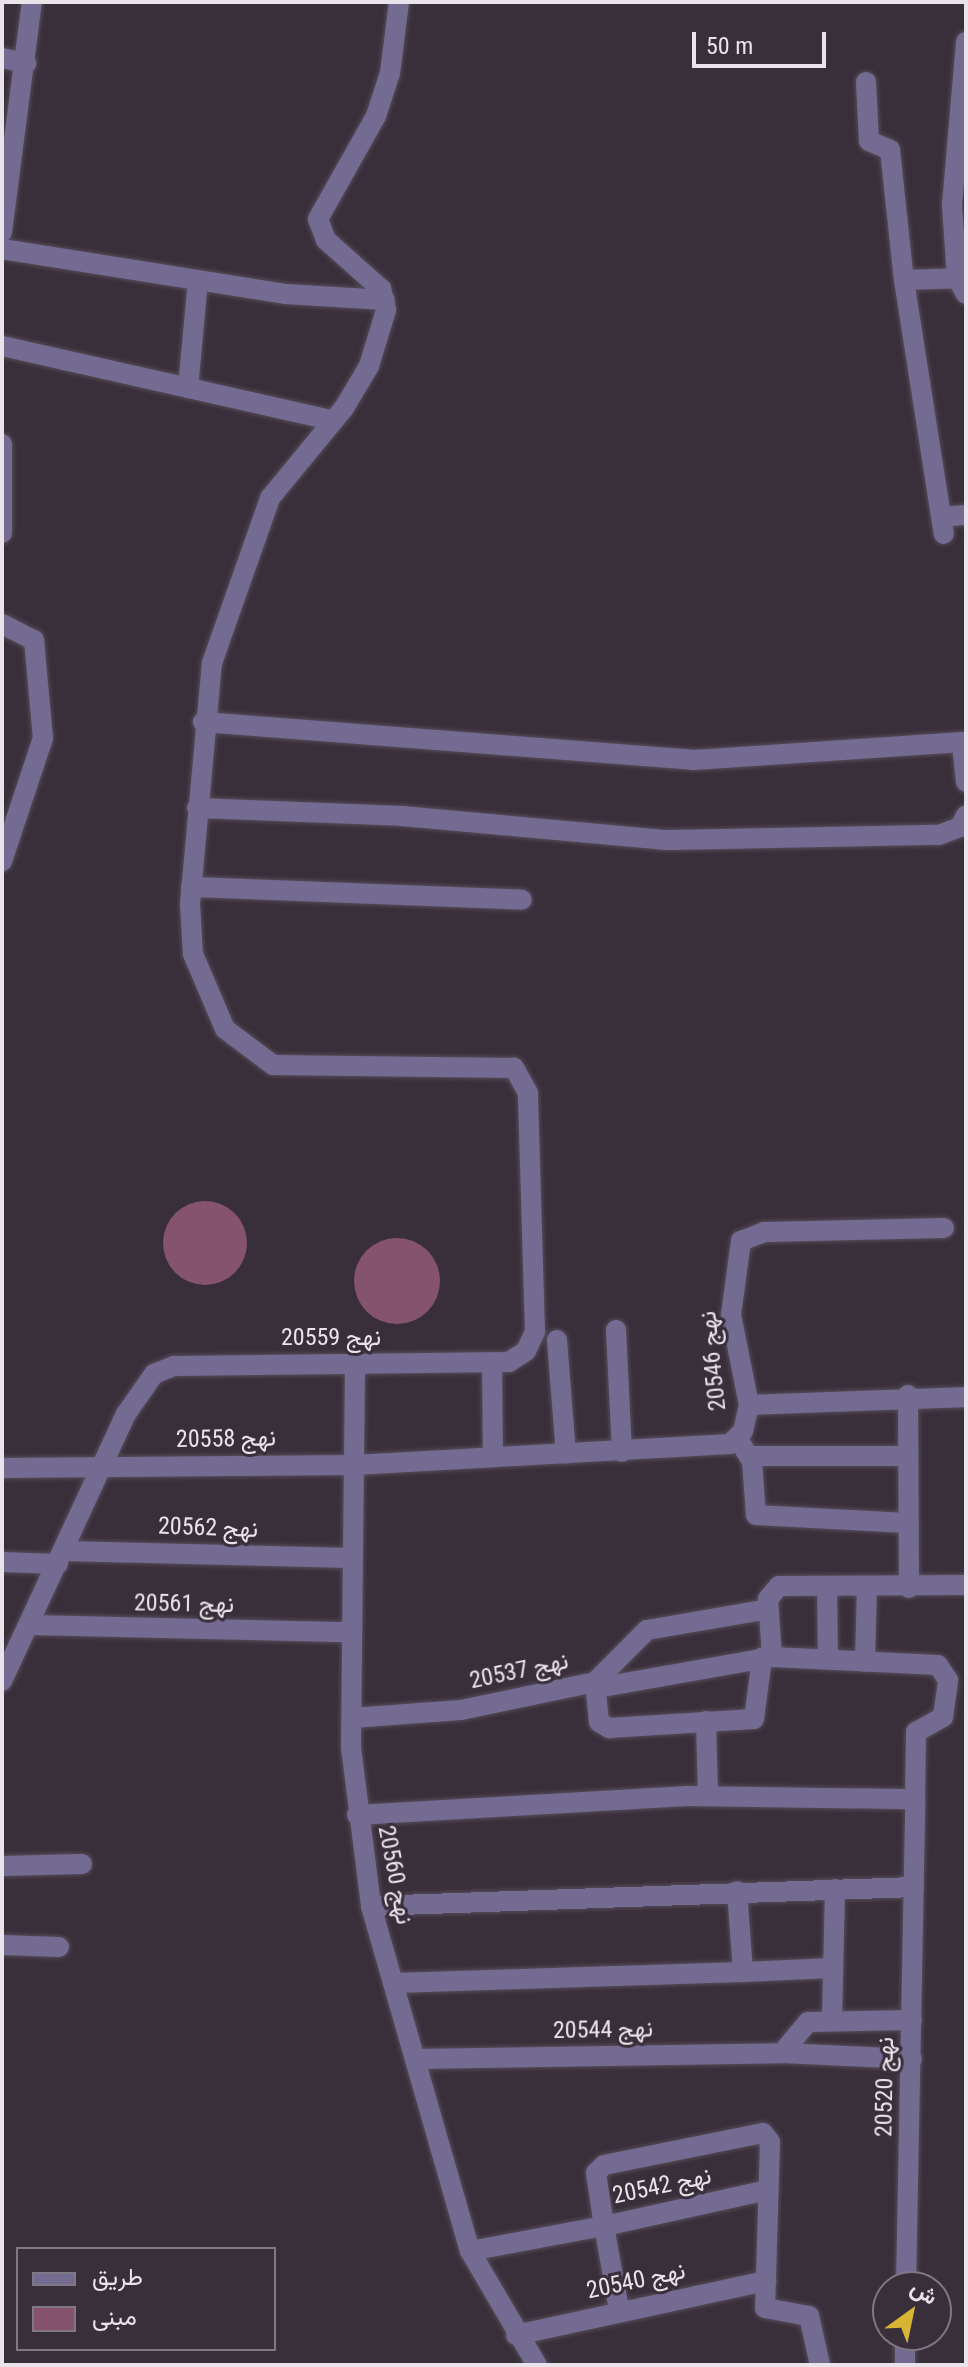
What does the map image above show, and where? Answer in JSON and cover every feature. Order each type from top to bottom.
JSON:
[{"type":"street","points":[[2,232],[32,2]]},
{"type":"street","points":[[385,300],[326,240],[318,219],[376,116],[390,73],[399,2]]},
{"type":"street","points":[[904,280],[963,284],[959,184],[966,42]]},
{"type":"street","points":[[2,58],[26,63]]},
{"type":"street","points":[[866,82],[869,141],[890,150],[904,280],[943,526],[966,515]]},
{"type":"street","points":[[2,249],[198,280],[385,300]]},
{"type":"street","points":[[188,388],[198,280]]},
{"type":"street","points":[[385,300],[369,366],[270,498],[212,663],[203,722],[191,887],[202,986],[225,1029],[273,1065],[500,1067],[524,1079],[535,1332],[526,1351],[501,1363],[493,1457]]},
{"type":"street","points":[[2,346],[330,420]]},
{"type":"street","points":[[2,444],[2,533]]},
{"type":"street","points":[[2,624],[26,631],[36,646],[42,744],[10,819],[2,861]]},
{"type":"street","points":[[203,722],[693,760],[964,743],[966,782]]},
{"type":"street","points":[[197,808],[402,816],[667,840],[939,835],[960,827],[966,815]]},
{"type":"street","points":[[191,887],[522,900]]},
{"type":"street","name":"نهج 20546","points":[[354,1465],[744,1448],[749,1405],[731,1315],[741,1241],[764,1232],[944,1228]]},
{"type":"street","points":[[616,1330],[622,1452]]},
{"type":"street","points":[[557,1340],[566,1454]]},
{"type":"street","name":"نهج 20559","points":[[99,1471],[154,1374],[174,1366],[501,1363]]},
{"type":"street","name":"نهج 20560","points":[[355,1364],[352,1558],[344,1632],[357,1815],[371,1906],[470,2251],[516,2335],[537,2365]]},
{"type":"street","points":[[908,1395],[907,1523],[915,1587]]},
{"type":"street","points":[[749,1405],[908,1395],[966,1397]]},
{"type":"street","points":[[907,1456],[744,1448],[756,1515],[907,1523]]},
{"type":"street","name":"نهج 20558","points":[[2,1468],[99,1471],[205,1463],[354,1465]]},
{"type":"street","points":[[2,1681],[7,1660],[30,1625],[99,1471]]},
{"type":"street","name":"نهج 20562","points":[[2,1562],[61,1558],[352,1558]]},
{"type":"street","points":[[867,1588],[865,1662],[767,1657],[595,1685],[605,1726],[758,1716],[767,1657],[768,1609],[779,1586],[867,1588],[966,1585]]},
{"type":"street","points":[[827,1587],[828,1659]]},
{"type":"street","name":"نهج 20537","points":[[352,1718],[461,1710],[595,1685],[647,1630],[768,1609]]},
{"type":"street","name":"نهج 20561","points":[[30,1625],[344,1632]]},
{"type":"street","name":"نهج 20520","points":[[865,1662],[938,1665],[947,1675],[943,1717],[916,1732],[906,2271]]},
{"type":"street","points":[[706,1721],[708,1796]]},
{"type":"street","points":[[357,1815],[708,1796],[915,1799]]},
{"type":"street","points":[[2,1866],[82,1864]]},
{"type":"street","points":[[371,1906],[914,1887]]},
{"type":"street","points":[[832,2021],[835,1889]]},
{"type":"street","points":[[737,1891],[743,1972]]},
{"type":"street","points":[[2,1945],[59,1947]]},
{"type":"street","points":[[394,1983],[833,1968]]},
{"type":"street","points":[[784,2050],[804,2024],[912,2020]]},
{"type":"street","name":"نهج 20544","points":[[417,2059],[784,2050],[912,2059]]},
{"type":"street","points":[[470,2251],[604,2226],[596,2173],[604,2165],[763,2133],[770,2142],[768,2311],[809,2316],[820,2365]]},
{"type":"street","name":"نهج 20542","points":[[619,2310],[604,2226],[768,2190]]},
{"type":"street","name":"نهج 20540","points":[[516,2335],[619,2310],[766,2281]]},
{"type":"building","points":[[205,1201],[221,1204],[235,1213],[244,1227],[247,1243],[244,1259],[235,1273],[221,1282],[205,1285],[189,1282],[175,1273],[166,1259],[163,1243],[166,1227],[175,1213],[189,1204]]},
{"type":"building","points":[[397,1238],[414,1241],[428,1250],[437,1264],[440,1281],[437,1298],[428,1312],[414,1321],[397,1324],[380,1321],[366,1312],[357,1298],[354,1281],[357,1264],[366,1250],[380,1241]]}]
